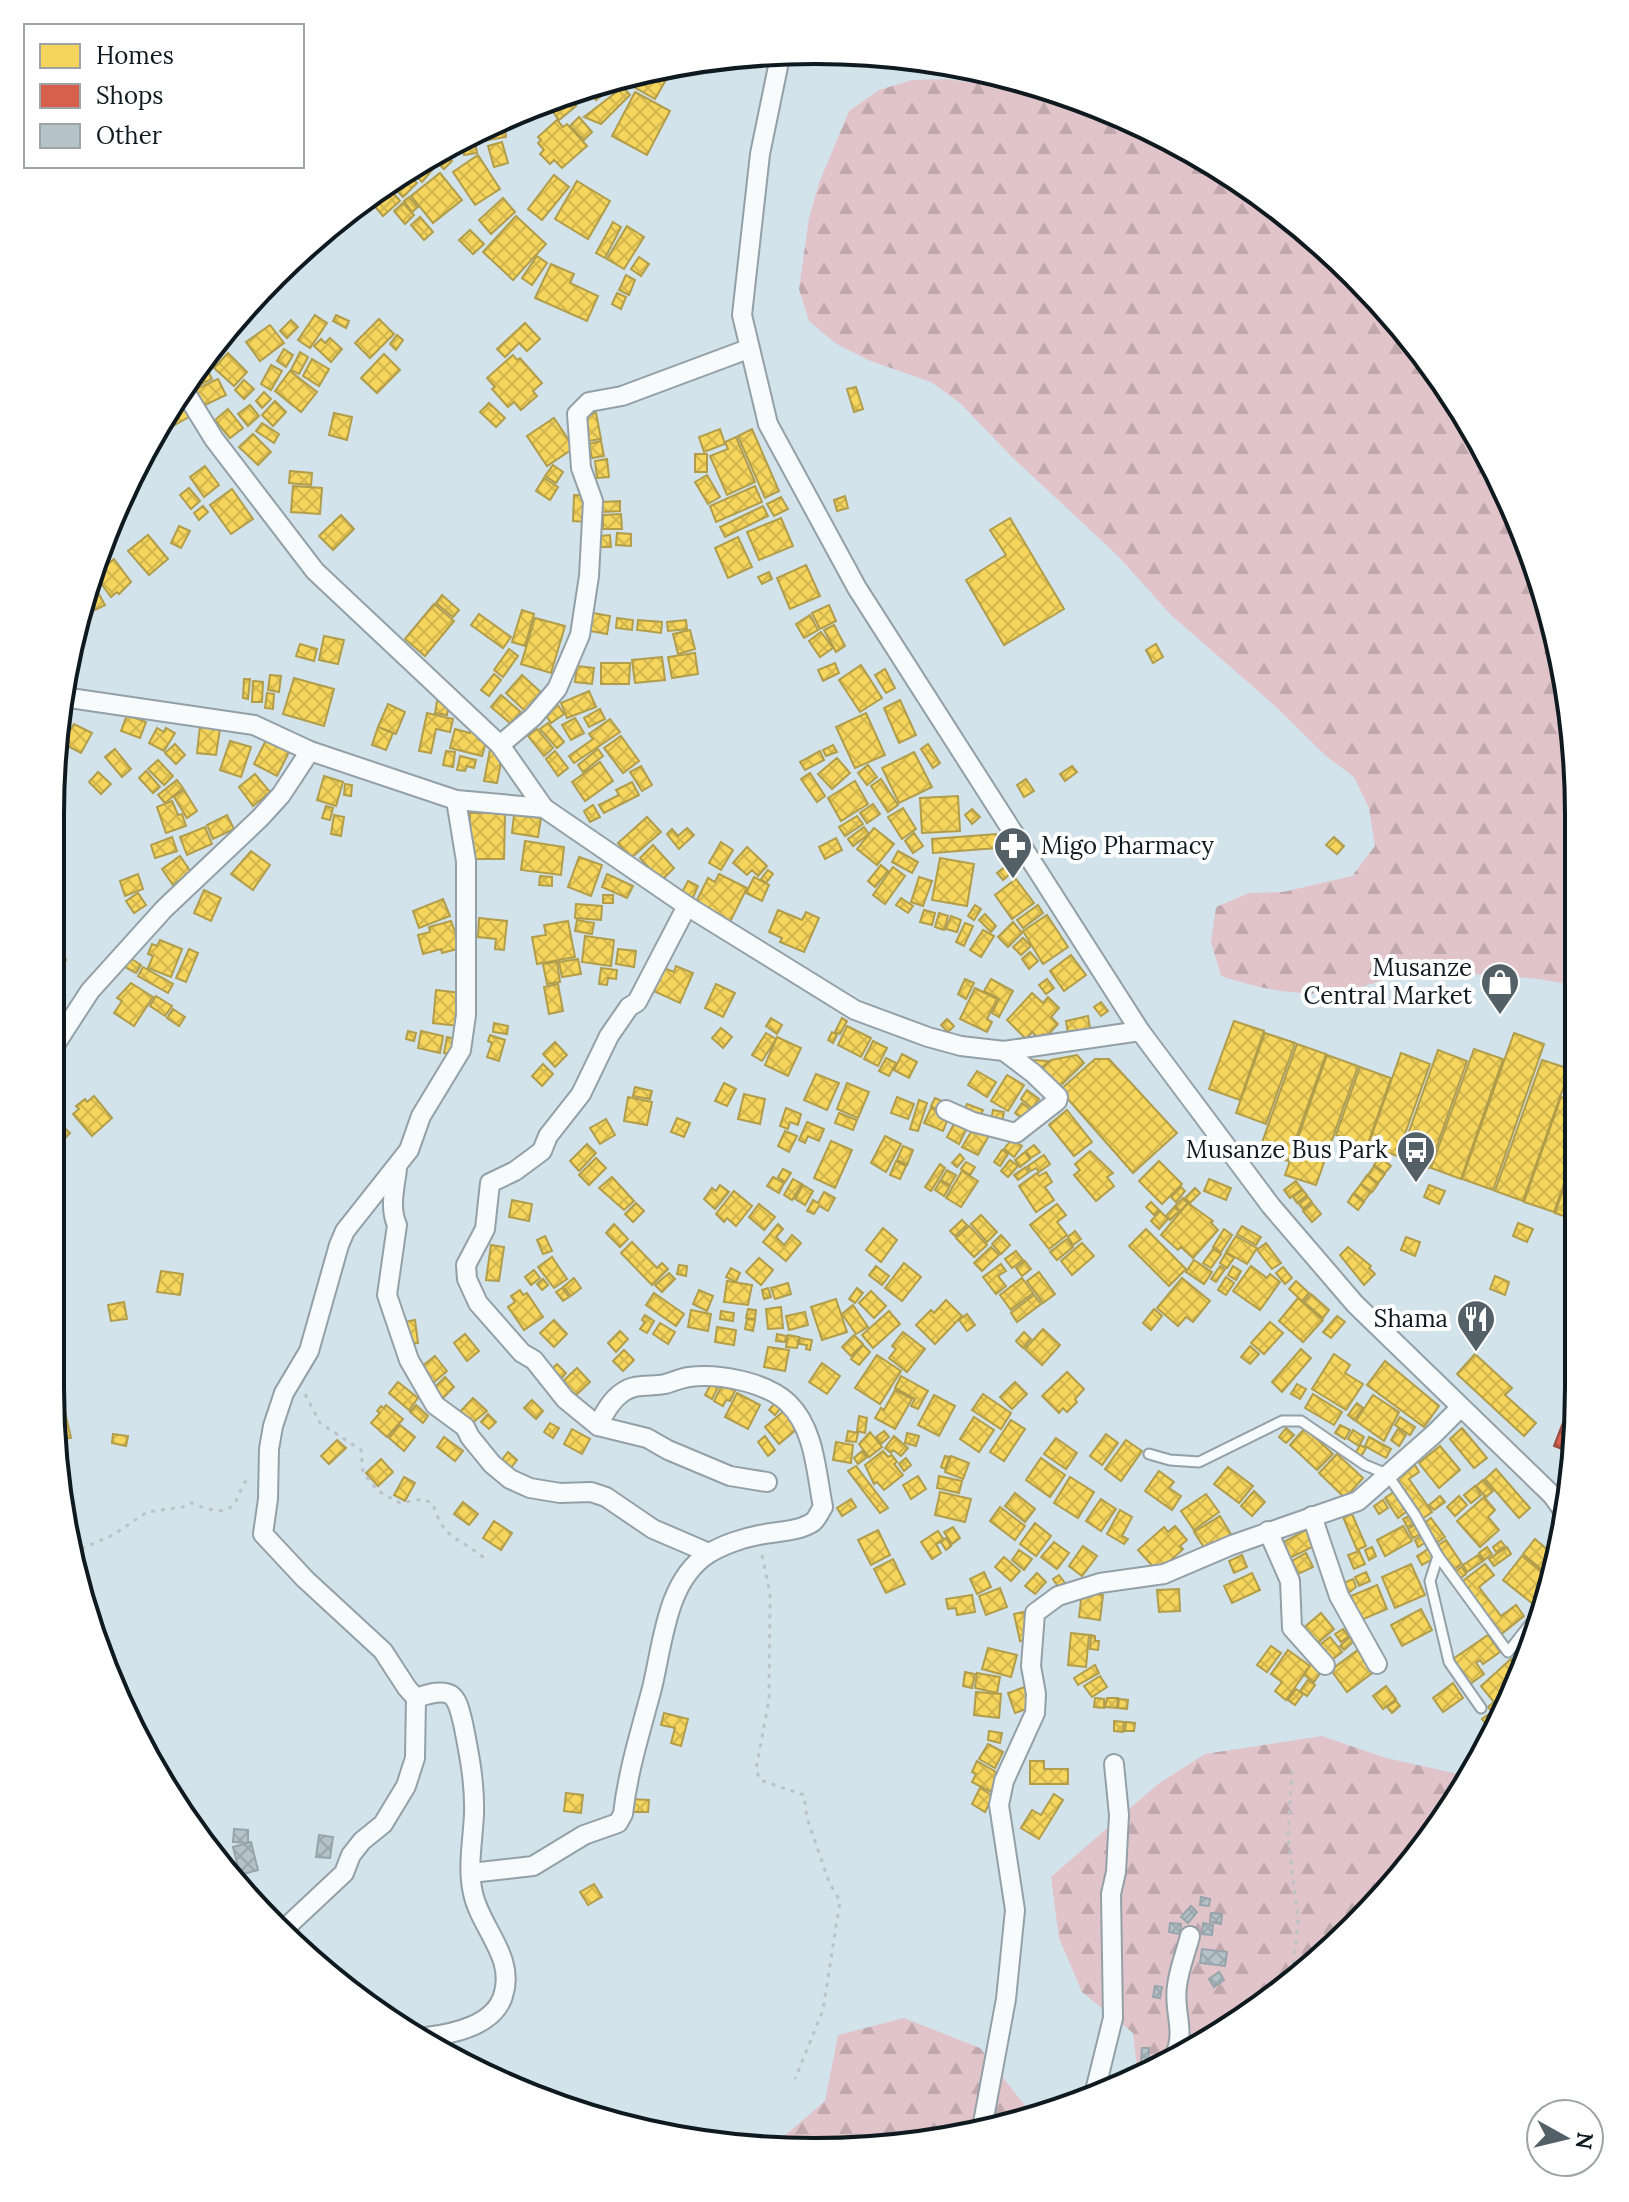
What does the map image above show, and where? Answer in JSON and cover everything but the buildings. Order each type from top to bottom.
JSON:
[{"type":"street","points":[[778,65],[760,154],[742,315],[768,424],[857,588],[1140,1031],[1271,1206],[1355,1304],[1556,1501]]},
{"type":"street","points":[[500,745],[533,717],[557,689],[580,635],[589,576],[593,501],[581,468],[577,414],[589,402],[622,396],[748,349]]},
{"type":"street","points":[[189,399],[214,439],[315,571],[500,745],[544,808],[687,906],[855,1010],[949,1043],[1004,1051],[1140,1031]]},
{"type":"street","points":[[73,698],[254,725],[310,751],[456,800],[544,808]]},
{"type":"street","points":[[64,1031],[90,991],[164,909],[281,795],[310,751]]},
{"type":"street","points":[[290,1924],[344,1873],[351,1855],[362,1841],[383,1824],[406,1786],[415,1758],[416,1698],[383,1651],[286,1561],[263,1534],[273,1426],[284,1393],[309,1351],[345,1231],[409,1150],[421,1116],[461,1050],[466,1015],[466,861],[456,800]]},
{"type":"street","points":[[687,906],[637,1002],[629,1007],[609,1036],[581,1094],[548,1136],[542,1151],[515,1171],[490,1183],[485,1229],[466,1265],[467,1279],[478,1303],[522,1353],[534,1360],[565,1399],[598,1426],[647,1438],[730,1476],[767,1482]]},
{"type":"street","points":[[946,1110],[973,1122],[1016,1133],[1057,1101],[1058,1097],[1033,1073],[1004,1051]]},
{"type":"street","points":[[398,1166],[393,1199],[393,1216],[397,1225],[387,1295],[409,1360],[435,1405],[465,1427],[492,1464],[510,1479],[530,1488],[560,1493],[591,1492],[606,1497],[653,1529],[709,1553]]},
{"type":"street","points":[[471,1873],[533,1866],[584,1835],[618,1823],[623,1814],[636,1739],[673,1605],[691,1568],[709,1553],[758,1535],[791,1530],[815,1521],[823,1507],[805,1426],[788,1403],[775,1393],[722,1375],[687,1377],[625,1390],[613,1401],[598,1426]]},
{"type":"street","points":[[984,2118],[1006,1999],[1015,1910],[999,1805],[1004,1781],[1035,1713],[1036,1694],[1031,1666],[1035,1613],[1058,1596],[1100,1583],[1164,1574],[1268,1531],[1358,1501],[1460,1408]]},
{"type":"street","points":[[1312,1516],[1339,1596],[1377,1664]]},
{"type":"street","points":[[1268,1531],[1290,1581],[1292,1628],[1325,1665]]},
{"type":"street","points":[[416,1698],[440,1692],[450,1694],[458,1704],[471,1764],[474,1810],[471,1873],[476,1906],[496,1942],[506,1971],[503,1997],[490,2015],[465,2030],[436,2035]]},
{"type":"street","points":[[1097,2083],[1113,2018],[1111,1894],[1116,1872],[1119,1815],[1114,1764]]},
{"type":"street","points":[[1177,2044],[1181,2028],[1175,2010],[1177,1986],[1190,1936]]},
{"type":"lane","points":[[1149,1454],[1170,1460],[1199,1462],[1282,1421],[1301,1421],[1365,1465],[1387,1474],[1438,1556],[1508,1652],[1524,1632]]},
{"type":"lane","points":[[1438,1556],[1430,1581],[1449,1662],[1481,1708]]},
{"type":"path","points":[[306,1381],[304,1396],[320,1423],[361,1450],[363,1473],[378,1491],[400,1503],[423,1499],[433,1504],[438,1522],[447,1534],[484,1558]]},
{"type":"path","points":[[82,1549],[113,1535],[147,1512],[191,1503],[207,1509],[228,1509],[234,1504],[246,1480],[269,1463]]},
{"type":"path","points":[[758,1535],[770,1594],[769,1700],[756,1769],[760,1780],[804,1795],[807,1818],[829,1882],[840,1901],[823,2010],[795,2079]]},
{"type":"path","points":[[1291,1966],[1298,1922],[1288,1834],[1292,1771]]},
{"type":"green space","points":[[947,79],[984,84],[1056,104],[1146,141],[1190,165],[1231,190],[1309,250],[1379,320],[1439,398],[1488,483],[1508,527],[1525,573],[1551,668],[1563,765],[1565,984],[1522,977],[1420,971],[1355,989],[1321,994],[1270,989],[1221,976],[1211,942],[1216,907],[1249,893],[1283,892],[1352,876],[1375,846],[1369,808],[1354,777],[1326,756],[1274,705],[1171,615],[1118,556],[1011,456],[960,403],[931,382],[868,360],[835,343],[809,321],[799,289],[809,218],[819,183],[849,111],[879,90],[912,80]]},
{"type":"green space","points":[[1322,1736],[1386,1758],[1457,1774],[1439,1804],[1379,1882],[1309,1952],[1231,2012],[1137,2065],[1133,2033],[1082,1992],[1059,1938],[1051,1877],[1158,1784],[1205,1754]]},
{"type":"green space","points":[[904,2018],[980,2048],[1026,2107],[961,2124],[912,2132],[783,2137],[825,2101],[838,2035]]},
{"type":"place","name":"Migo Pharmacy","points":[[1013,880]]},
{"type":"place","name":"Musanze Central Market","points":[[1500,1016]]},
{"type":"place","name":"Musanze Bus Park","points":[[1416,1184]]},
{"type":"place","name":"Shama","points":[[1476,1353]]}]
